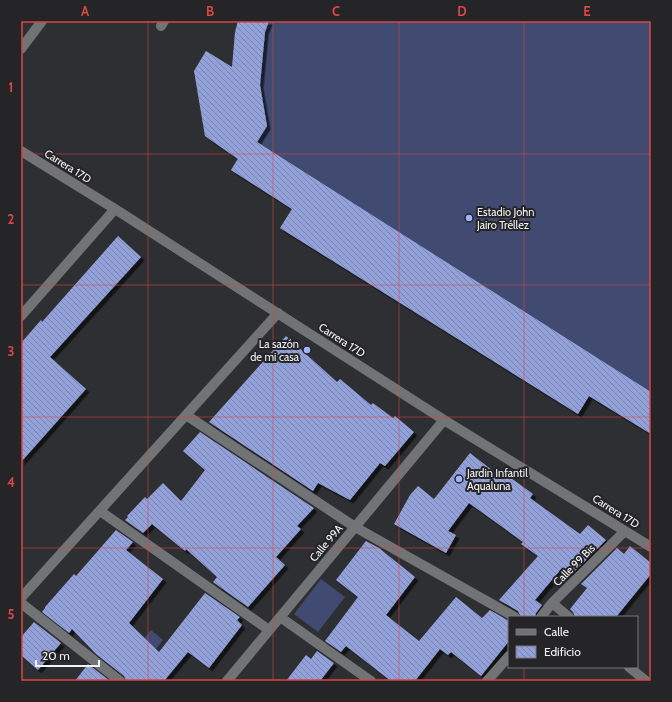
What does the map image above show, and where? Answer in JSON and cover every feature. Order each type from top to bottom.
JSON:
[{"type":"street","points":[[21,49],[42,21]]},
{"type":"street","name":"Carrera 17D","points":[[21,152],[115,209],[444,420],[651,547]]},
{"type":"street","points":[[21,316],[115,209]]},
{"type":"street","points":[[21,598],[278,313]]},
{"type":"street","points":[[186,415],[355,527],[514,616]]},
{"type":"street","name":"Calle 99A","points":[[227,681],[444,420]]},
{"type":"street","points":[[100,511],[269,630]]},
{"type":"street","name":"Calle 99 Bis","points":[[542,616],[552,603],[625,531]]},
{"type":"street","points":[[21,603],[120,681]]},
{"type":"street","points":[[552,603],[568,616]]},
{"type":"street","points":[[280,617],[371,681]]},
{"type":"street","points":[[487,681],[508,657]]},
{"type":"street","points":[[630,668],[646,681]]},
{"type":"shaded area","name":"Estadio John Jairo Tréllez","points":[[238,21],[651,21],[651,431],[589,396],[578,414],[280,228],[292,209],[231,170],[237,159],[205,136],[194,71],[206,51],[232,67]]},
{"type":"shaded area","points":[[321,579],[345,597],[318,632],[294,614]]},
{"type":"shaded area","points":[[151,630],[163,640],[132,679],[120,669]]},
{"type":"building","points":[[238,21],[269,21],[265,32],[260,85],[267,126],[257,142],[651,392],[651,434],[589,396],[578,414],[280,228],[292,209],[231,170],[238,159],[205,136],[194,71],[206,51],[232,67],[235,32]]},
{"type":"building","points":[[118,236],[141,257],[50,357],[86,389],[21,462],[21,343],[41,320],[42,322]]},
{"type":"building","points":[[286,336],[337,382],[340,379],[371,405],[373,403],[393,418],[395,416],[414,432],[385,466],[380,463],[350,500],[318,483],[313,491],[209,422]]},
{"type":"building","points":[[200,432],[314,508],[297,526],[301,529],[276,557],[285,565],[248,607],[213,582],[217,577],[186,549],[185,551],[152,524],[143,533],[125,520],[145,497],[147,499],[163,483],[181,501],[205,470],[183,451]]},
{"type":"building","points":[[470,453],[497,474],[500,470],[533,494],[530,498],[580,534],[588,525],[606,540],[571,575],[562,568],[535,600],[542,605],[535,616],[520,616],[518,611],[499,600],[538,556],[521,544],[523,542],[469,503],[448,531],[456,535],[446,553],[394,524],[410,495],[418,486],[434,499]]},
{"type":"building","points":[[116,530],[133,542],[126,550],[163,579],[129,623],[159,652],[205,593],[240,617],[237,620],[242,625],[209,668],[188,652],[164,681],[126,681],[124,676],[96,654],[72,629],[69,633],[42,612],[74,574],[76,576]]},
{"type":"building","points":[[366,541],[379,548],[415,577],[386,615],[419,641],[456,597],[482,618],[490,610],[508,620],[508,642],[481,676],[451,652],[448,655],[440,649],[415,681],[391,681],[346,646],[341,652],[325,641],[358,597],[336,580]]},
{"type":"building","points":[[630,546],[651,563],[651,574],[617,616],[575,616],[570,609],[587,588],[581,584],[617,548],[624,554]]},
{"type":"building","points":[[34,622],[61,643],[38,670],[21,655],[21,637]]},
{"type":"building","points":[[317,651],[334,663],[320,681],[286,681],[306,655],[311,659]]},
{"type":"building","points":[[88,664],[110,681],[75,681]]},
{"type":"place","name":"Estadio John Jairo Tréllez","points":[[469,218]]},
{"type":"place","name":"La sazón de mi casa","points":[[307,350]]},
{"type":"place","name":"Jardin Infantil Aqualuna","points":[[459,479]]}]
